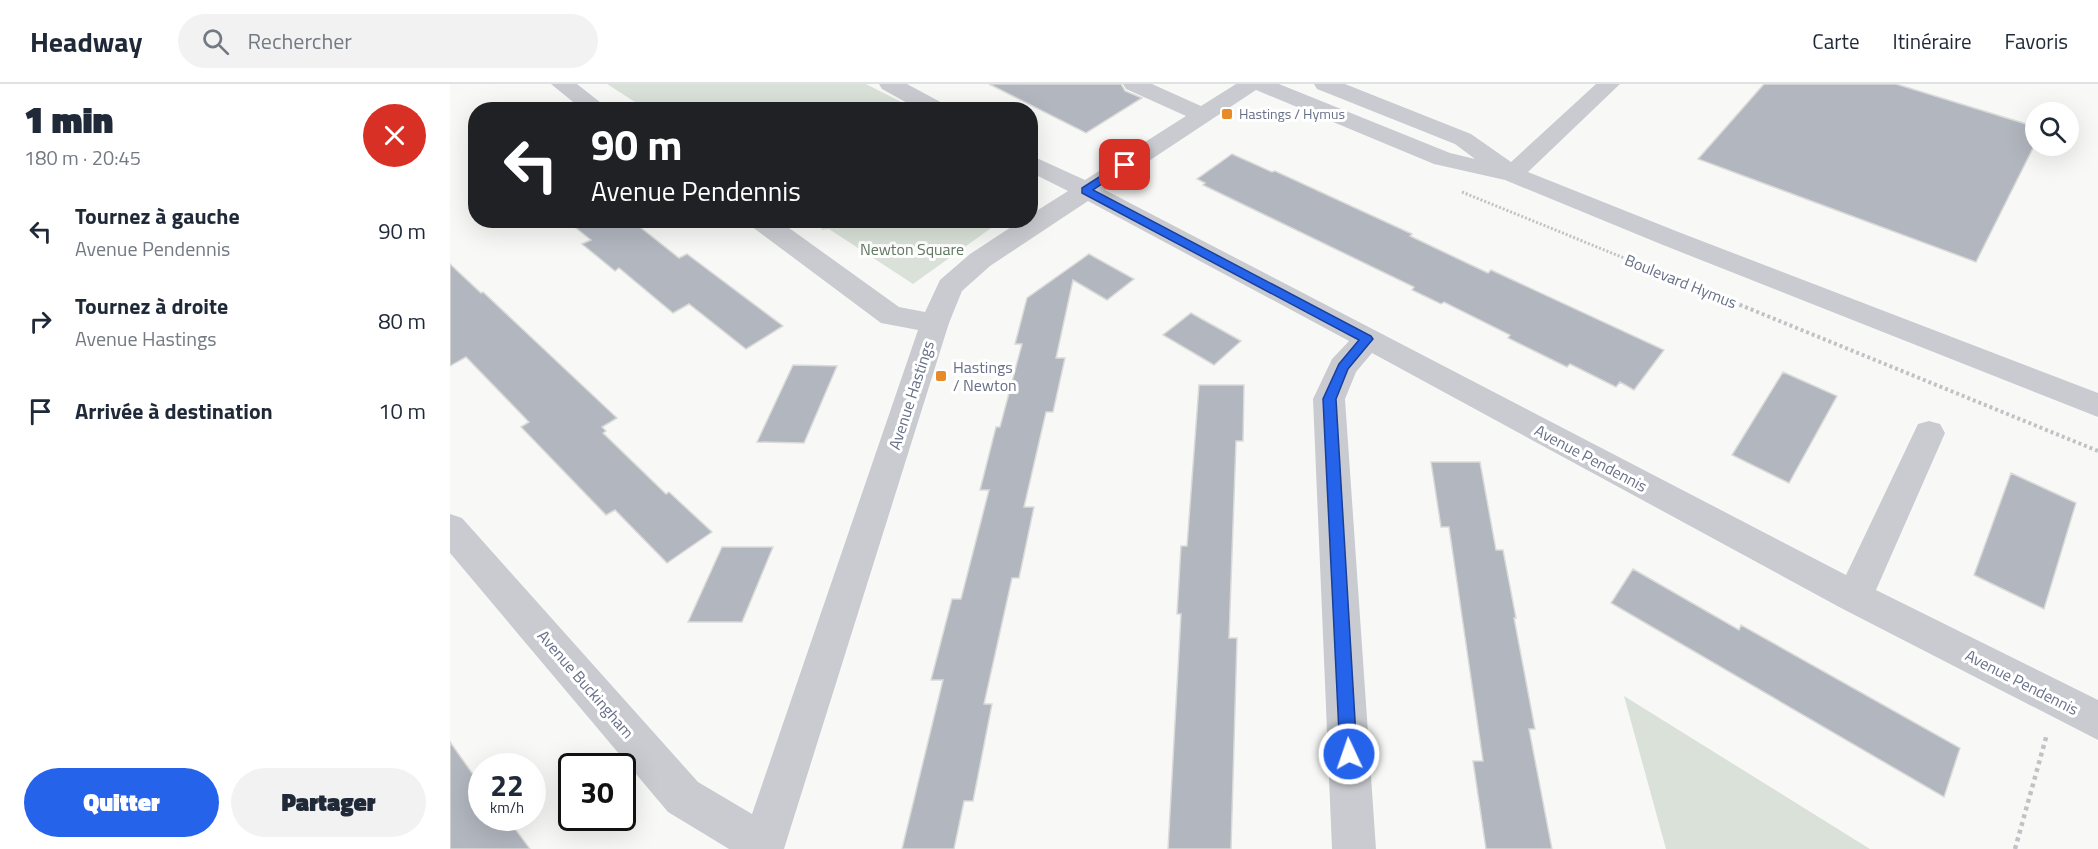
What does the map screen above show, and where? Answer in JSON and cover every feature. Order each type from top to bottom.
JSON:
[{"type":"street","points":[[562,84],[588,102]]},
{"type":"street","points":[[890,84],[923,102]]},
{"type":"street","points":[[1134,84],[1202,115]]},
{"type":"street","name":"Avenue Hastings","points":[[1038,222],[1251,84]]},
{"type":"street","points":[[1260,84],[1443,159],[1512,174],[1672,240],[2098,405]]},
{"type":"street","points":[[1325,84],[1463,139],[1512,174]]},
{"type":"street","points":[[1512,174],[1609,84]]},
{"type":"street","name":"Avenue Pendennis","points":[[1038,166],[1854,597],[2098,720]]},
{"type":"street","points":[[771,228],[891,316],[935,323]]},
{"type":"street","name":"Avenue Hastings","points":[[763,847],[935,323],[950,287],[980,260],[1028,228]]},
{"type":"street","points":[[1354,849],[1329,399],[1343,367],[1367,339]]},
{"type":"street","points":[[1854,597],[1929,433]]},
{"type":"street","name":"Avenue Buckingham","points":[[450,528],[683,797],[763,847]]},
{"type":"path","name":"Boulevard Hymus","points":[[1455,189],[2098,451]]},
{"type":"path","points":[[2015,849],[2049,726]]},
{"type":"green space","points":[[607,84],[866,84],[901,102],[635,102]]},
{"type":"green space","name":"Newton Square","points":[[822,228],[991,228],[913,284],[829,229],[821,230]]},
{"type":"green space","points":[[1624,696],[1870,849],[1666,849]]},
{"type":"building","points":[[989,84],[1121,84],[1125,91],[1142,98],[1086,133],[1038,109],[1038,102],[1025,102]]},
{"type":"building","points":[[1764,84],[1896,84],[2025,124],[2025,156],[2029,156],[1976,262],[1698,159]]},
{"type":"building","points":[[1232,154],[1272,172],[1275,171],[1412,234],[1410,236],[1488,273],[1491,270],[1664,350],[1634,390],[1620,382],[1616,387],[1570,364],[1567,367],[1508,338],[1510,335],[1444,302],[1441,304],[1412,290],[1414,287],[1203,185],[1205,183],[1197,179]]},
{"type":"building","points":[[576,228],[641,228],[679,258],[687,254],[783,326],[746,349],[689,304],[673,313],[619,268],[615,271],[582,244],[591,240]]},
{"type":"building","points":[[1089,254],[1134,279],[1107,300],[1073,280],[1056,358],[1065,358],[1053,412],[1046,412],[1024,507],[1034,507],[1019,578],[1012,578],[984,704],[992,704],[973,801],[964,801],[954,849],[902,849],[943,680],[931,680],[952,599],[961,599],[989,490],[980,490],[996,427],[1000,427],[1022,344],[1015,344],[1027,298]]},
{"type":"building","points":[[450,264],[617,418],[602,427],[606,431],[603,433],[666,494],[669,492],[712,532],[667,563],[615,510],[606,515],[521,427],[529,422],[466,357],[450,366]]},
{"type":"building","points":[[1191,313],[1241,341],[1214,365],[1163,335]]},
{"type":"building","points":[[793,365],[837,366],[804,443],[757,442]]},
{"type":"building","points":[[1783,372],[1837,396],[1789,483],[1732,455]]},
{"type":"building","points":[[1199,385],[1244,385],[1243,441],[1236,441],[1229,638],[1237,638],[1231,849],[1168,849],[1181,614],[1177,614],[1181,546],[1187,546]]},
{"type":"building","points":[[1431,462],[1480,462],[1496,550],[1503,550],[1516,618],[1514,618],[1535,729],[1529,729],[1552,849],[1486,849],[1473,761],[1483,761],[1449,527],[1441,527]]},
{"type":"building","points":[[2011,473],[2076,503],[2044,609],[1974,575]]},
{"type":"building","points":[[722,547],[773,547],[742,622],[688,622]]},
{"type":"building","points":[[1633,569],[1739,630],[1741,625],[1960,748],[1944,797],[1611,603]]},
{"type":"building","points":[[450,742],[468,767],[468,831],[517,831],[530,849],[450,849]]},
{"type":"place","name":"Hastings / Hymus","points":[[1227,114]]},
{"type":"place","name":"Hastings / Newton","points":[[941,376]]},
{"type":"route","points":[[1125,165],[1086,190],[1367,339],[1343,367],[1329,399],[1349,754]]}]
